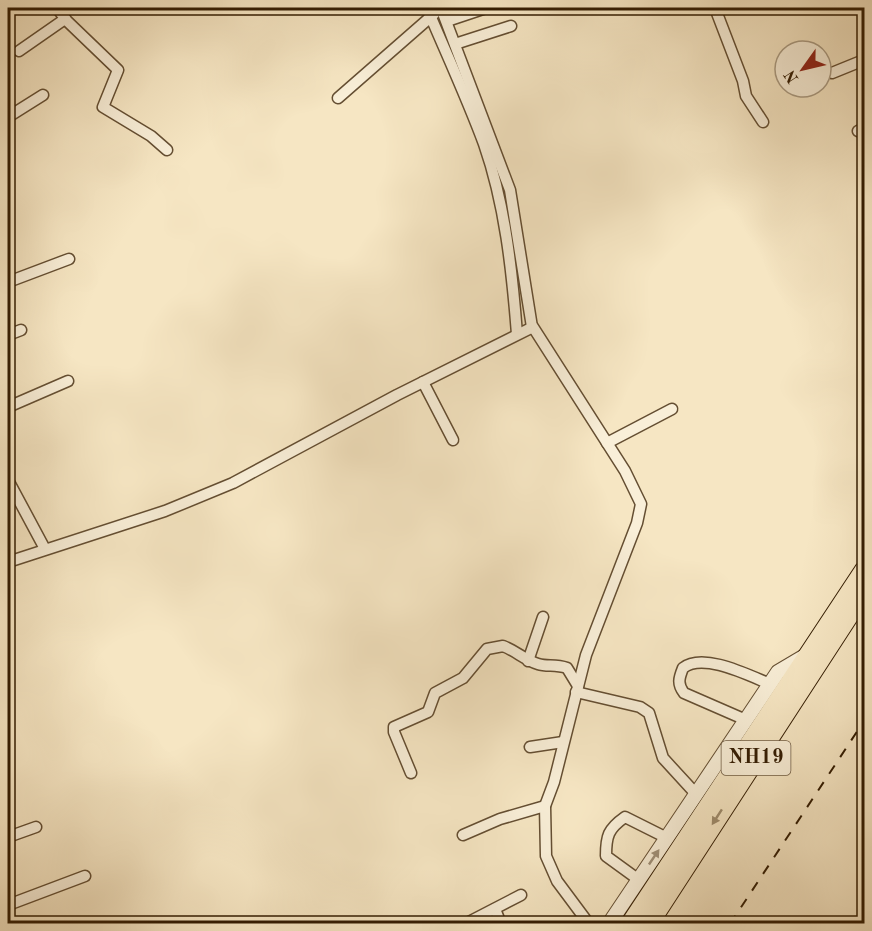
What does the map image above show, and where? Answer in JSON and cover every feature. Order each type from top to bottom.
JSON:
[{"type":"highway","name":"NH19","points":[[630,924],[864,570]]},
{"type":"highway","name":"NH19","points":[[649,924],[864,593]]},
{"type":"street","points":[[57,8],[65,19],[118,70],[103,106],[151,136],[167,150]]},
{"type":"street","points":[[338,98],[429,12],[442,8],[510,189],[525,330]]},
{"type":"street","points":[[447,21],[486,8]]},
{"type":"street","points":[[715,8],[743,81],[746,96],[763,122]]},
{"type":"street","points":[[429,12],[484,144],[494,178],[513,286],[525,330],[607,443],[641,504],[640,514],[586,655],[554,782],[545,806],[546,856],[557,880],[589,924]]},
{"type":"street","points":[[19,51],[65,19]]},
{"type":"street","points":[[455,44],[512,27]]},
{"type":"street","points":[[833,73],[864,60]]},
{"type":"street","points":[[8,117],[43,95]]},
{"type":"street","points":[[8,282],[69,259]]},
{"type":"street","points":[[8,335],[21,330]]},
{"type":"street","points":[[8,562],[165,511],[233,483],[525,330]]},
{"type":"street","points":[[8,407],[68,381]]},
{"type":"street","points":[[423,382],[453,440]]},
{"type":"street","points":[[607,443],[672,409]]},
{"type":"street","points":[[8,480],[45,549]]},
{"type":"street","points":[[528,661],[543,617]]},
{"type":"street","points":[[411,772],[394,727],[428,712],[435,693],[463,678],[487,650],[503,646],[528,661],[543,666],[553,664],[567,668],[577,689],[640,707],[650,713],[663,758],[669,768],[696,794]]},
{"type":"street","points":[[609,924],[778,672],[810,653]]},
{"type":"street","points":[[746,720],[684,693],[679,687],[678,678],[683,668],[697,661],[716,664],[770,684]]},
{"type":"street","points":[[530,747],[563,742]]},
{"type":"street","points":[[463,835],[500,819],[545,806]]},
{"type":"street","points":[[639,880],[606,856],[606,836],[610,828],[625,817],[667,838]]},
{"type":"street","points":[[8,837],[36,827]]},
{"type":"street","points":[[8,905],[85,876]]},
{"type":"street","points":[[465,924],[521,896]]},
{"type":"street","points":[[495,909],[501,924]]},
{"type":"railway","points":[[730,924],[864,721]]}]
